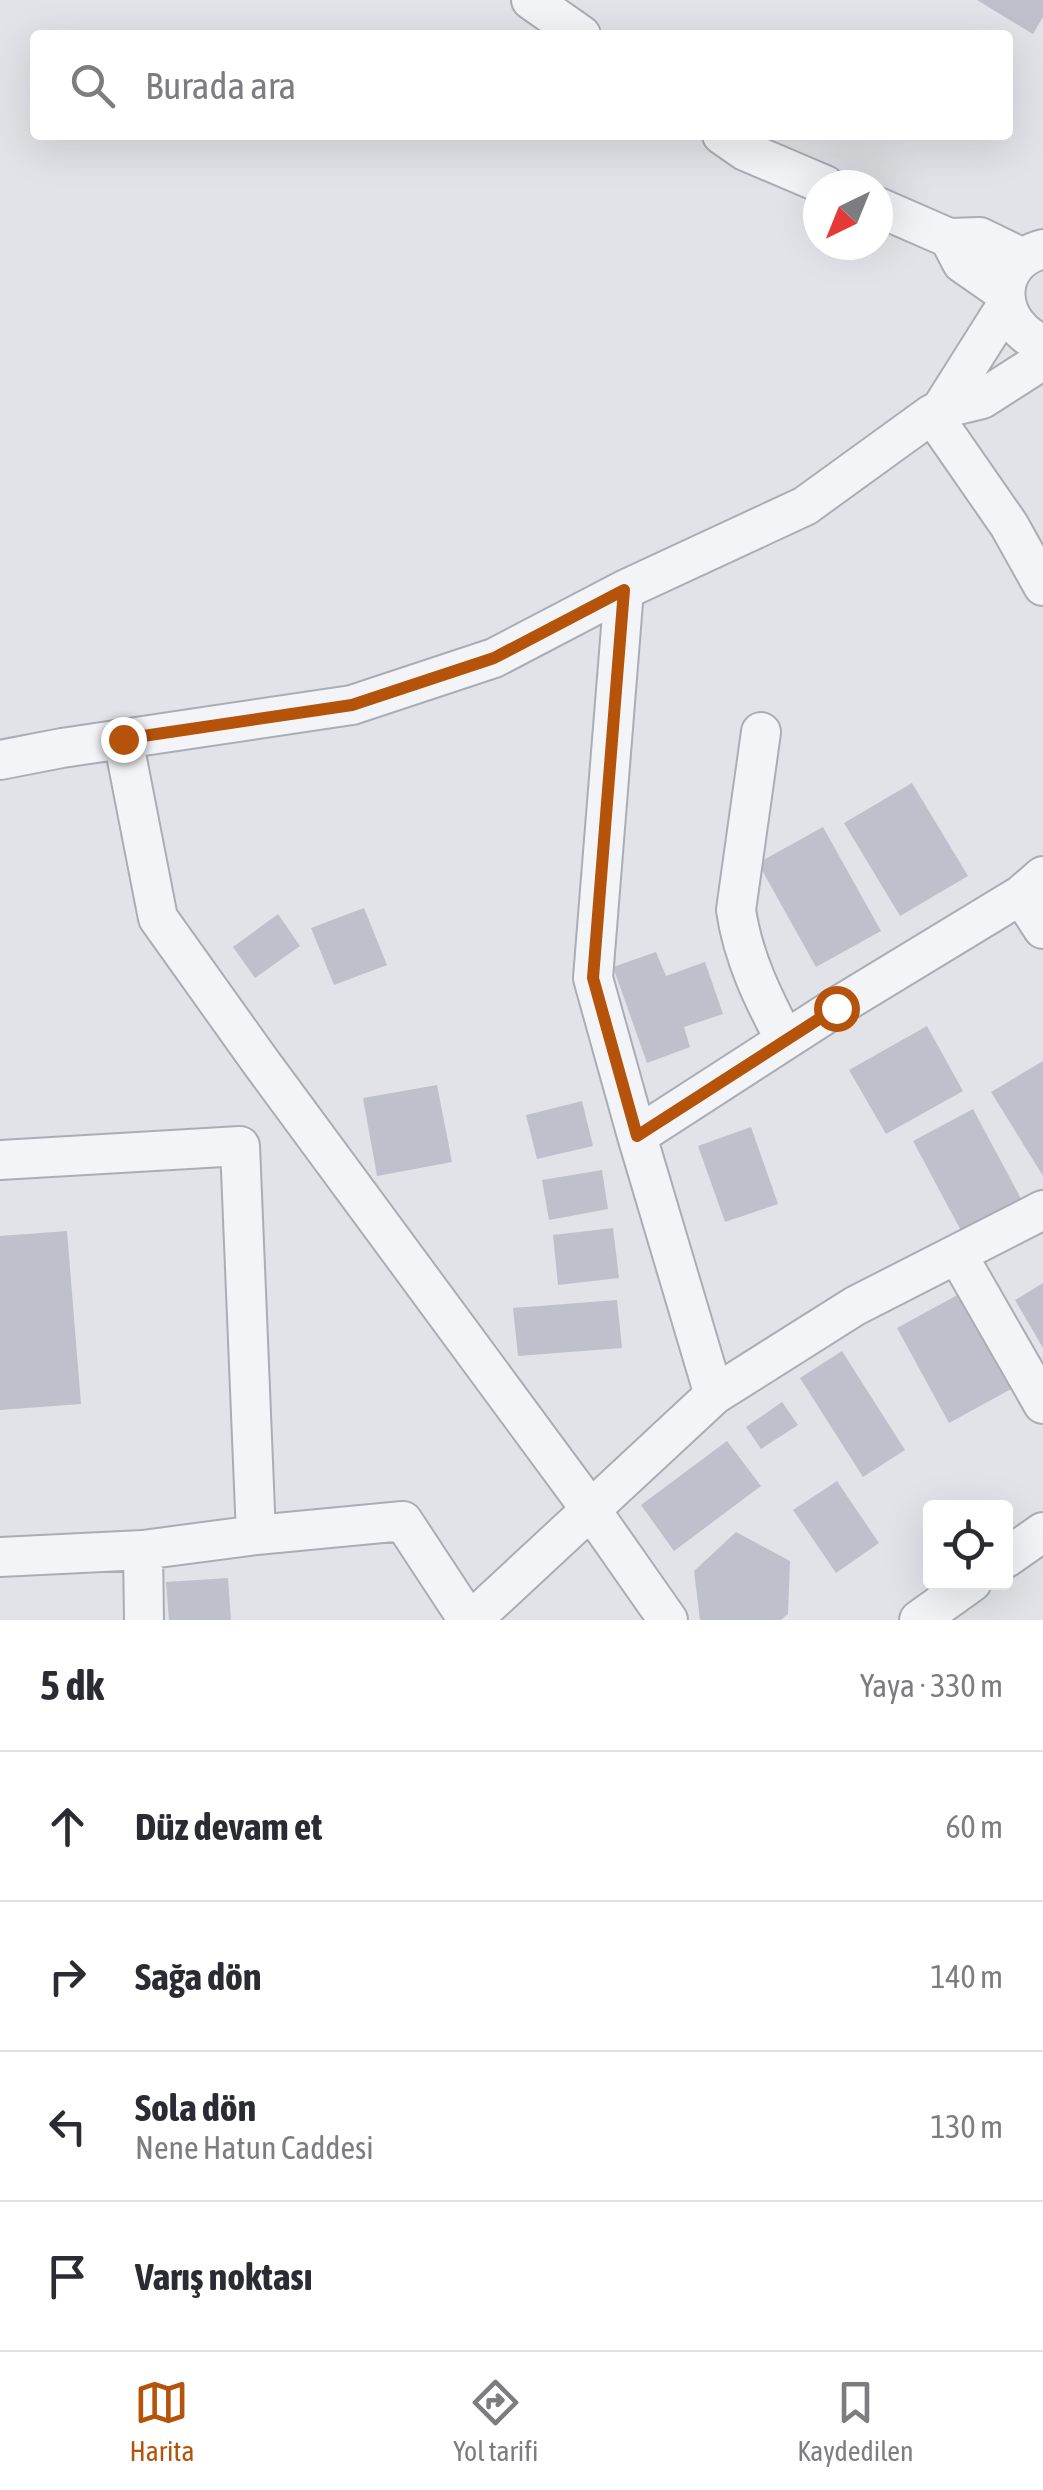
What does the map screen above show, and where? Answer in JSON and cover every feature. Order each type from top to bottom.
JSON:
[{"type":"street","points":[[531,0],[573,30]]},
{"type":"street","points":[[729,140],[745,151],[803,175]]},
{"type":"street","points":[[893,213],[950,238],[980,237],[1033,253]]},
{"type":"street","points":[[950,238],[962,263],[1006,299]]},
{"type":"street","points":[[1033,253],[1014,267],[1006,299],[1010,318],[1018,329],[1043,344]]},
{"type":"street","points":[[936,412],[1006,299]]},
{"type":"street","points":[[0,760],[352,705],[494,658],[624,590],[804,506],[936,412],[982,399],[1043,360]]},
{"type":"street","points":[[936,412],[1043,586]]},
{"type":"street","points":[[624,590],[593,978],[714,1394]]},
{"type":"street","points":[[762,732],[736,910],[752,974],[786,1040]]},
{"type":"street","points":[[123,739],[158,918],[668,1620]]},
{"type":"street","points":[[637,1136],[1032,886],[1043,929]]},
{"type":"street","points":[[0,1160],[240,1146],[256,1535]]},
{"type":"street","points":[[0,1558],[143,1550],[403,1521],[470,1620],[714,1394],[855,1306],[1043,1210]]},
{"type":"street","points":[[957,1254],[1043,1404]]},
{"type":"street","points":[[1013,1553],[1043,1532]]},
{"type":"street","points":[[143,1550],[144,1620]]},
{"type":"street","points":[[919,1620],[961,1590]]},
{"type":"building","points":[[977,0],[1043,0],[1043,17],[1033,34]]},
{"type":"building","points":[[912,783],[968,876],[900,916],[844,823]]},
{"type":"building","points":[[823,827],[881,931],[816,967],[758,863]]},
{"type":"building","points":[[364,908],[387,965],[334,985],[311,928]]},
{"type":"building","points":[[278,914],[300,946],[255,978],[233,947]]},
{"type":"building","points":[[656,952],[666,976],[705,962],[723,1014],[684,1027],[690,1047],[647,1063],[613,967]]},
{"type":"building","points":[[927,1026],[963,1091],[886,1134],[849,1070]]},
{"type":"building","points":[[1043,1061],[1043,1176],[991,1092]]},
{"type":"building","points":[[437,1085],[452,1162],[377,1176],[363,1098]]},
{"type":"building","points":[[582,1101],[593,1146],[537,1159],[526,1115]]},
{"type":"building","points":[[973,1109],[1026,1208],[966,1240],[913,1141]]},
{"type":"building","points":[[751,1127],[778,1204],[725,1222],[698,1146]]},
{"type":"building","points":[[602,1170],[608,1209],[549,1220],[542,1180]]},
{"type":"building","points":[[613,1228],[619,1278],[558,1285],[553,1235]]},
{"type":"building","points":[[67,1231],[81,1404],[0,1410],[0,1236]]},
{"type":"building","points":[[1043,1283],[1043,1348],[1015,1300]]},
{"type":"building","points":[[961,1293],[1013,1388],[949,1423],[897,1328]]},
{"type":"building","points":[[617,1300],[622,1348],[518,1356],[513,1308]]},
{"type":"building","points":[[842,1351],[905,1450],[863,1477],[800,1378]]},
{"type":"building","points":[[782,1402],[798,1425],[761,1449],[746,1427]]},
{"type":"building","points":[[727,1441],[761,1486],[674,1551],[641,1505]]},
{"type":"building","points":[[837,1481],[879,1543],[836,1573],[793,1510]]},
{"type":"building","points":[[736,1532],[790,1561],[788,1614],[781,1620],[700,1620],[694,1571]]},
{"type":"building","points":[[228,1578],[231,1620],[169,1620],[166,1582]]},
{"type":"route","points":[[123,739],[352,705],[494,658],[624,590],[593,978],[637,1136],[836,1008]]}]
